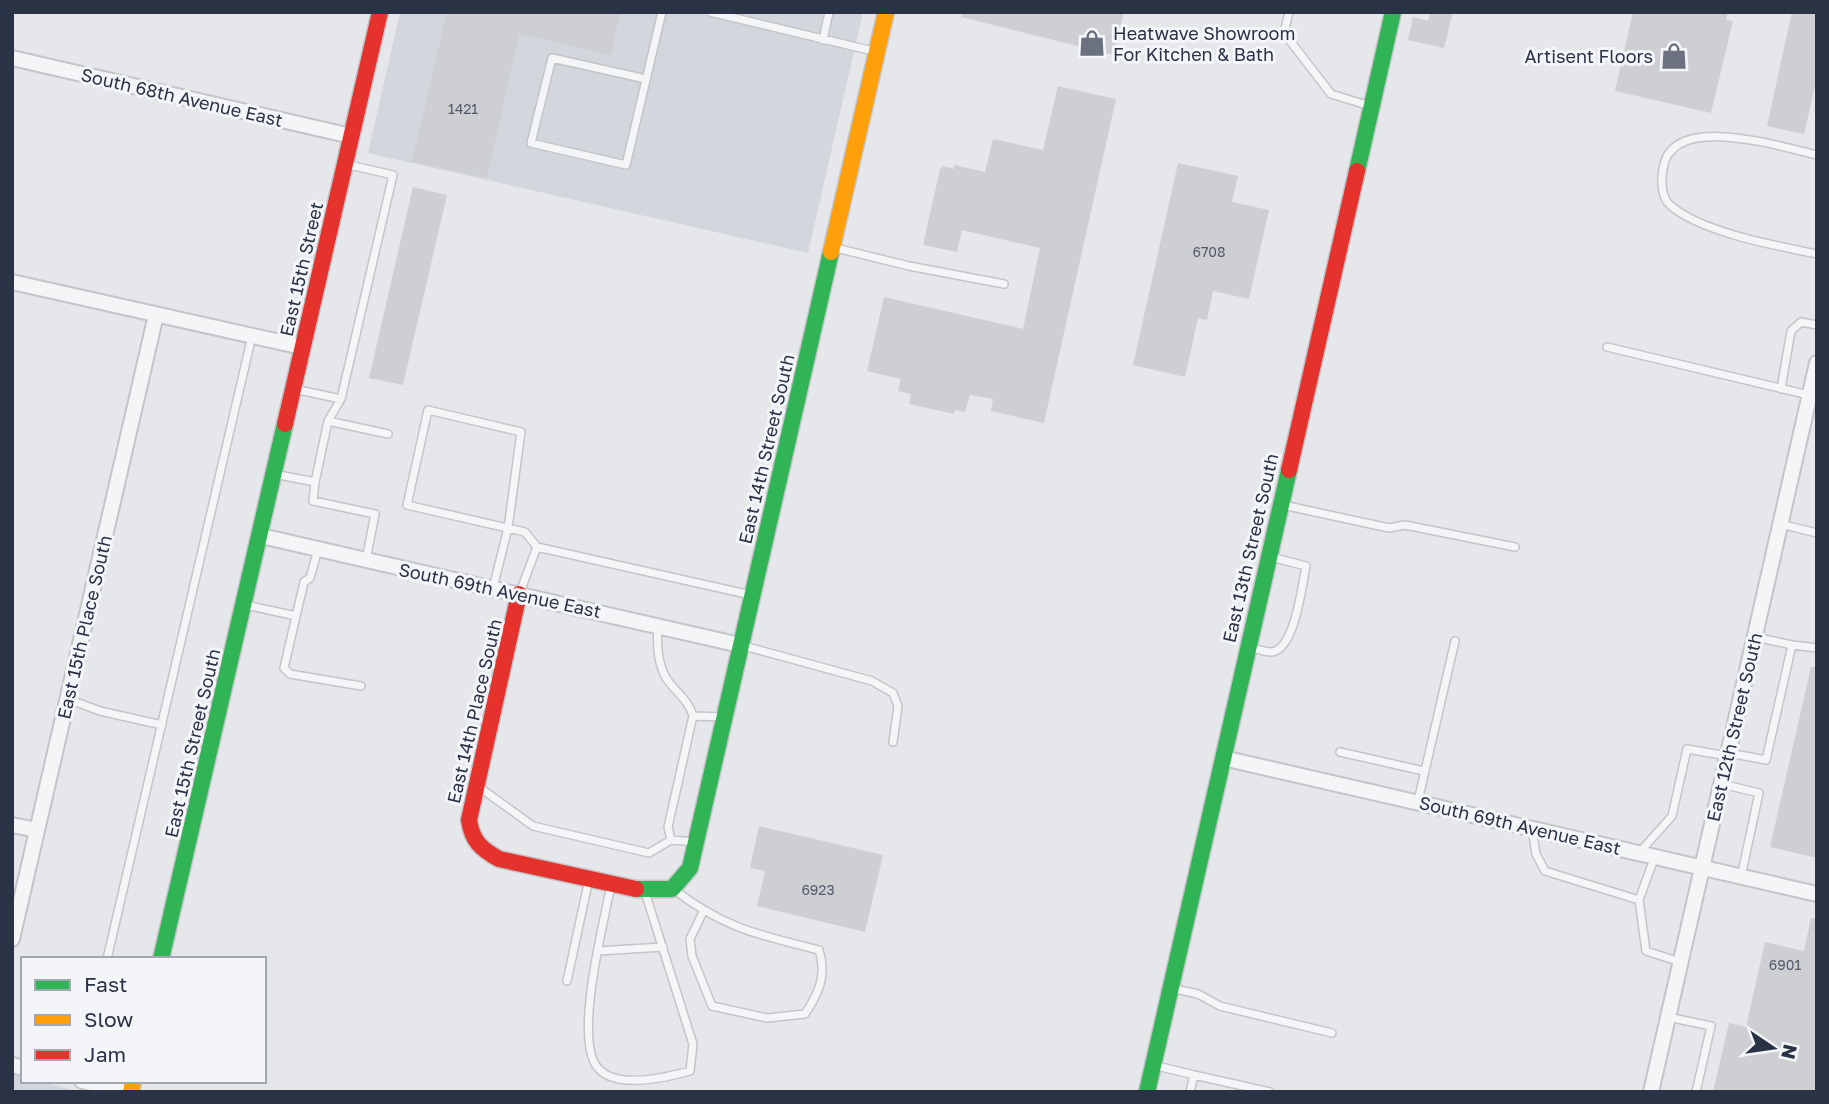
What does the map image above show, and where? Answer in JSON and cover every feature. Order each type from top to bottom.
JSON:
[{"type":"street","name":"East 15th Street","points":[[261,536],[380,12]]},
{"type":"street","name":"East 14th Street South","points":[[672,888],[690,868],[697,842],[886,12]]},
{"type":"street","name":"East 13th Street South","points":[[1147,1092],[1393,12]]},
{"type":"street","name":"South 68th Avenue East","points":[[12,58],[351,136]]},
{"type":"street","points":[[12,282],[303,347]]},
{"type":"street","name":"East 15th Place South","points":[[12,939],[156,315]]},
{"type":"street","name":"East 12th Street South","points":[[1651,1092],[1780,524],[1813,397],[1817,363]]},
{"type":"street","name":"South 69th Avenue East","points":[[261,536],[740,645]]},
{"type":"street","name":"East 15th Street South","points":[[161,957],[261,536]]},
{"type":"street","name":"East 14th Place South","points":[[520,594],[469,820],[470,837],[478,846],[499,859],[589,879]]},
{"type":"street","name":"South 69th Avenue East","points":[[1223,758],[1817,894]]},
{"type":"street","points":[[12,825],[37,830]]},
{"type":"street","points":[[589,879],[645,891],[672,888]]},
{"type":"street","points":[[91,1083],[131,1092]]},
{"type":"lane","points":[[646,79],[552,58],[531,144],[626,165],[662,12]]},
{"type":"lane","points":[[710,12],[877,52]]},
{"type":"lane","points":[[823,40],[829,12]]},
{"type":"lane","points":[[1289,12],[1284,33],[1331,94],[1371,106]]},
{"type":"lane","points":[[1817,155],[1733,138],[1705,136],[1686,140],[1673,148],[1664,160],[1662,172],[1662,188],[1668,204],[1682,212],[1751,241],[1817,254]]},
{"type":"lane","points":[[345,164],[393,176],[341,399],[328,421],[313,501],[375,514],[366,561]]},
{"type":"lane","points":[[832,247],[909,267],[1004,284]]},
{"type":"lane","points":[[1781,389],[1791,331],[1801,322],[1817,326]]},
{"type":"lane","points":[[107,957],[252,336]]},
{"type":"lane","points":[[1607,347],[1813,397]]},
{"type":"lane","points":[[293,389],[341,399]]},
{"type":"lane","points":[[493,588],[508,528],[521,432],[428,410],[407,505],[508,528],[525,532],[537,547],[752,596]]},
{"type":"lane","points":[[328,421],[388,434]]},
{"type":"lane","points":[[274,474],[315,482]]},
{"type":"lane","points":[[1279,504],[1390,528],[1405,525],[1515,547]]},
{"type":"lane","points":[[1780,524],[1817,533]]},
{"type":"lane","points":[[520,594],[537,547]]},
{"type":"lane","points":[[318,549],[310,578],[304,582],[284,668],[290,674],[361,687]]},
{"type":"lane","points":[[1247,647],[1271,652],[1281,648],[1289,638],[1306,566],[1267,556]]},
{"type":"lane","points":[[244,604],[296,616]]},
{"type":"lane","points":[[658,626],[657,649],[665,677],[690,706],[693,716],[668,827],[671,840]]},
{"type":"lane","points":[[1755,637],[1817,648]]},
{"type":"lane","points":[[1418,801],[1455,641]]},
{"type":"lane","points":[[740,645],[873,681],[894,693],[898,706],[893,743]]},
{"type":"lane","points":[[1639,853],[1672,816],[1687,749],[1766,760],[1793,645]]},
{"type":"lane","points":[[67,699],[100,711],[162,725]]},
{"type":"lane","points":[[693,716],[724,717]]},
{"type":"lane","points":[[1340,752],[1424,771]]},
{"type":"lane","points":[[1721,784],[1759,793],[1741,877]]},
{"type":"lane","points":[[478,785],[517,817],[533,826],[649,853],[671,840],[697,842]]},
{"type":"lane","points":[[1532,827],[1536,854],[1545,871],[1639,900]]},
{"type":"lane","points":[[1655,856],[1639,900],[1646,951],[1681,962]]},
{"type":"lane","points":[[567,981],[589,879]]},
{"type":"lane","points":[[611,884],[590,994],[588,1042],[596,1067],[622,1079],[655,1081],[690,1071],[693,1044],[645,891]]},
{"type":"lane","points":[[672,888],[703,912],[740,930],[819,950],[825,966],[816,997],[805,1014],[767,1018],[712,1006],[692,956],[690,939],[703,912]]},
{"type":"lane","points":[[598,951],[663,947]]},
{"type":"lane","points":[[1170,988],[1198,994],[1220,1006],[1332,1032]]},
{"type":"lane","points":[[1668,1017],[1711,1026],[1696,1092]]},
{"type":"lane","points":[[1153,1065],[1270,1092]]},
{"type":"lane","points":[[1190,1092],[1194,1075]]},
{"type":"shaded area","points":[[400,12],[863,12],[808,253],[368,153]]},
{"type":"shaded area","points":[[12,1075],[21,1077],[21,1083],[47,1083],[81,1092],[12,1092]]},
{"type":"building","points":[[447,12],[620,12],[611,55],[519,34],[487,178],[412,162]]},
{"type":"building","name":"Heatwave Showroom For Kitchen & Bath","points":[[962,12],[1124,12],[1114,55],[961,17]]},
{"type":"building","points":[[1430,12],[1453,12],[1444,48],[1408,40],[1413,17],[1428,21]]},
{"type":"building","name":"Artisent Floors","points":[[1633,12],[1728,12],[1726,20],[1733,21],[1711,113],[1615,91]]},
{"type":"building","points":[[1792,12],[1817,12],[1817,78],[1804,134],[1767,126]]},
{"type":"building","points":[[1058,86],[1116,99],[1044,423],[991,411],[993,399],[970,395],[965,412],[955,410],[954,414],[909,404],[911,394],[898,391],[901,379],[867,371],[884,297],[1023,329],[1040,248],[962,230],[957,252],[923,245],[940,169],[943,166],[954,169],[954,165],[985,172],[993,139],[1043,150]]},
{"type":"building","points":[[1178,163],[1238,176],[1232,202],[1269,210],[1249,299],[1213,291],[1207,320],[1198,318],[1185,377],[1133,365]]},
{"type":"building","points":[[413,187],[447,195],[403,385],[369,378]]},
{"type":"building","points":[[1811,667],[1817,667],[1817,858],[1770,847]]},
{"type":"building","points":[[759,826],[883,855],[865,932],[757,906],[765,871],[750,868]]},
{"type":"building","points":[[1811,918],[1817,918],[1817,1092],[1713,1092],[1729,1023],[1746,1027],[1765,942],[1804,951]]},
{"type":"traffic: fast","points":[[1357,171],[1393,12]]},
{"type":"traffic: fast","points":[[636,889],[672,889],[690,868],[831,252]]},
{"type":"traffic: fast","points":[[161,957],[285,424]]},
{"type":"traffic: fast","points":[[1147,1092],[1289,470]]},
{"type":"traffic: slow","points":[[831,252],[886,12]]},
{"type":"traffic: slow","points":[[131,1092],[133,1083]]},
{"type":"traffic: jam","points":[[285,424],[380,12]]},
{"type":"traffic: jam","points":[[1289,470],[1357,171]]},
{"type":"traffic: jam","points":[[519,594],[469,820],[472,834],[482,848],[499,859],[636,889]]},
{"type":"place","name":"Heatwave Showroom For Kitchen & Bath","points":[[1092,43]]},
{"type":"place","name":"Artisent Floors","points":[[1674,56]]}]
